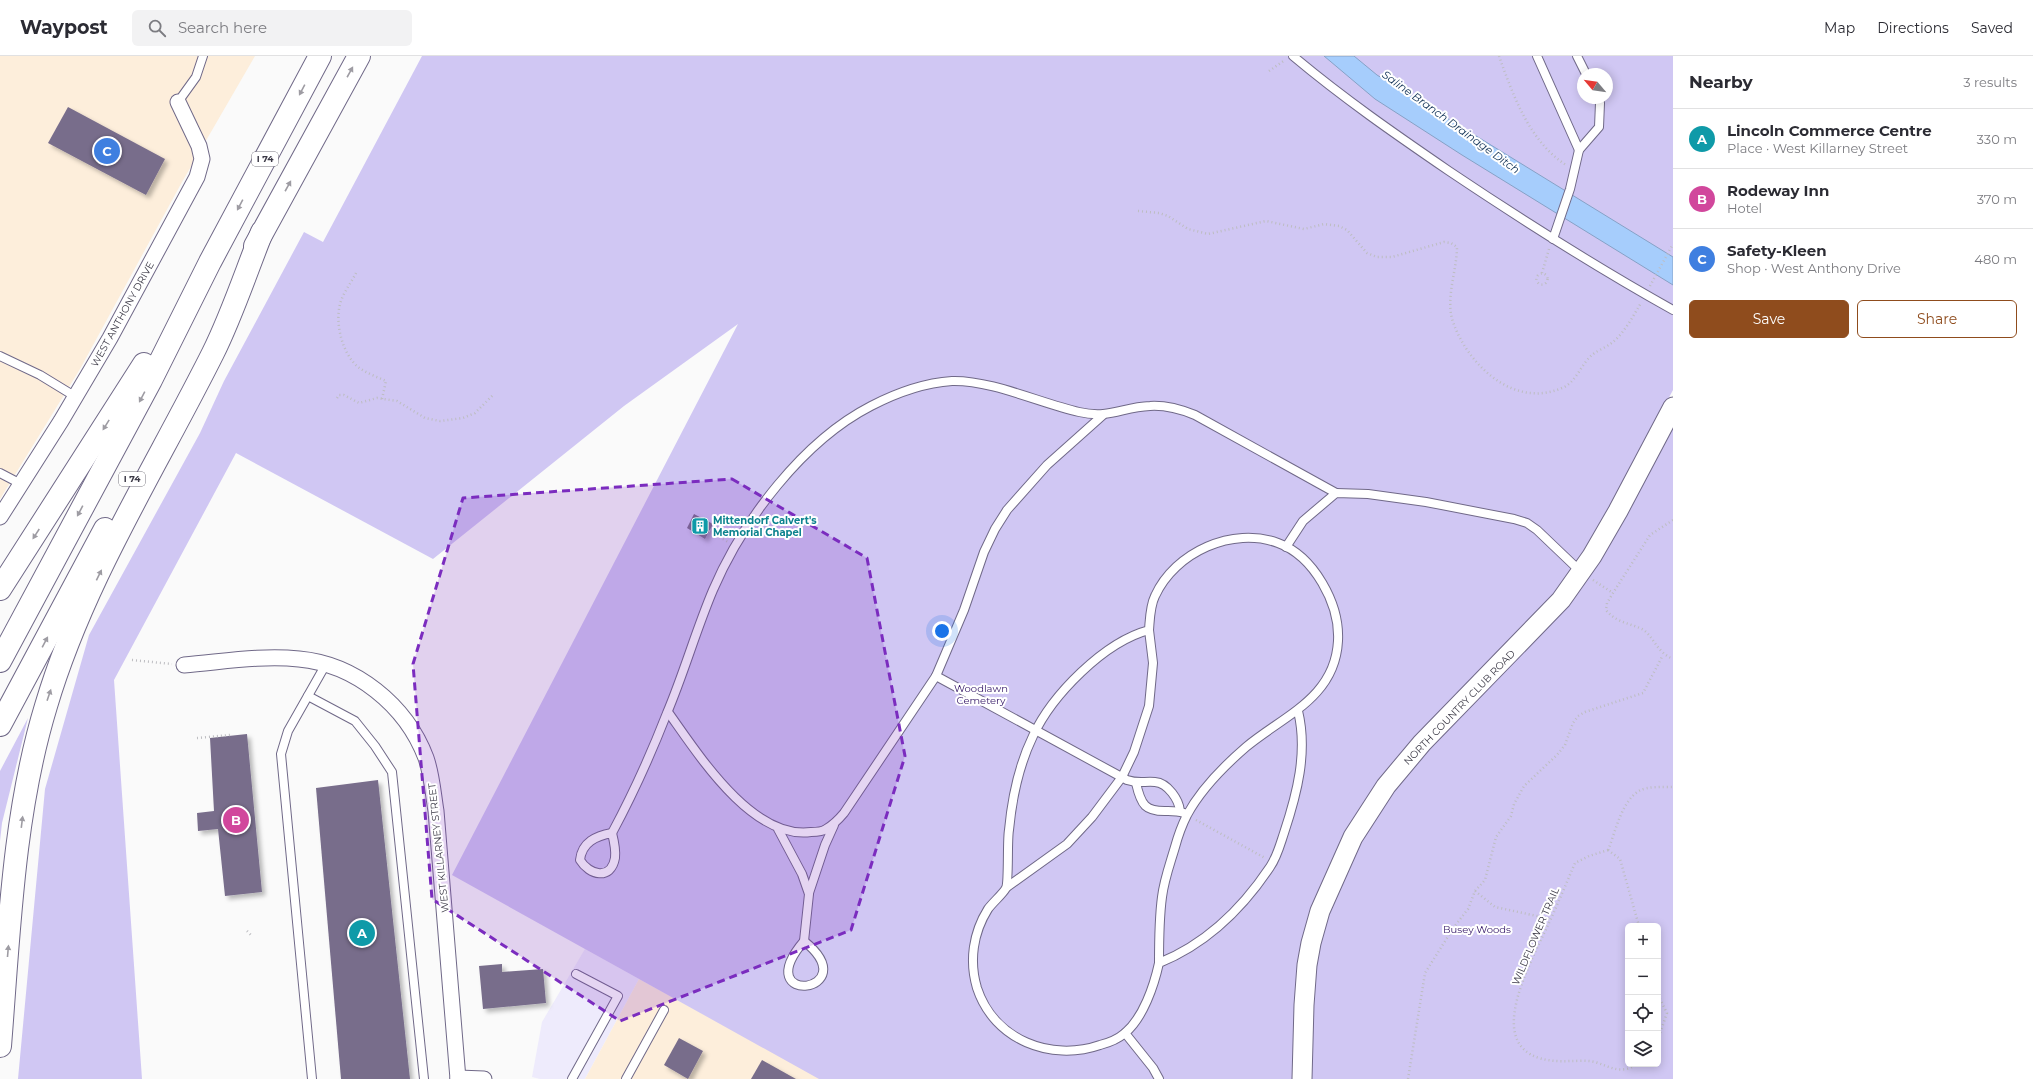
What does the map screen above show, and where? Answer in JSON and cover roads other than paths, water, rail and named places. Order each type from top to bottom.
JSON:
[{"type":"highway","name":"I 74","points":[[0,661],[150,380],[210,262],[320,56]]},
{"type":"highway","name":"I 74","points":[[0,725],[162,424],[262,232],[359,56]]},
{"type":"highway","points":[[0,1046],[8,946],[24,805],[33,755],[46,706],[63,656],[83,608],[123,526],[214,351],[262,232]]},
{"type":"highway","points":[[0,589],[210,262]]},
{"type":"street","name":"WEST ANTHONY DRIVE","points":[[0,517],[76,397],[174,221],[201,166],[199,146],[178,102]]},
{"type":"street","name":"NORTH COUNTRY CLUB ROAD","points":[[1302,1079],[1304,1005],[1307,965],[1311,943],[1320,911],[1353,837],[1386,786],[1422,743],[1534,630],[1561,600],[1581,572],[1618,511],[1673,407]]},
{"type":"street","name":"WEST KILLARNEY STREET","points":[[184,665],[279,658],[300,659],[326,664],[358,678],[388,700],[407,722],[426,758],[431,775],[436,811],[458,1078]]},
{"type":"street","points":[[458,1078],[484,1079]]},
{"type":"lane","points":[[178,102],[196,77],[203,56]]},
{"type":"lane","points":[[1293,56],[1376,121],[1521,220],[1610,275],[1673,310]]},
{"type":"lane","points":[[1537,56],[1579,150]]},
{"type":"lane","points":[[1577,56],[1583,68]]},
{"type":"lane","points":[[1553,239],[1559,226],[1570,189],[1579,150],[1599,127],[1600,104]]},
{"type":"lane","points":[[0,356],[40,376],[76,397]]},
{"type":"lane","points":[[612,833],[601,835],[591,840],[585,846],[580,860],[585,867],[592,872],[601,874],[607,872],[612,867],[615,850],[612,833],[636,788],[668,712],[695,634],[714,588],[736,547],[770,496],[794,467],[820,440],[858,413],[885,398],[913,388],[952,381],[969,382],[988,386],[1057,407],[1103,415],[1148,406],[1164,406],[1181,409],[1195,415],[1336,494],[1368,494],[1426,502],[1514,519],[1527,523],[1537,530],[1581,572]]},
{"type":"lane","points":[[804,941],[817,952],[823,966],[822,974],[818,982],[812,986],[805,987],[798,985],[791,979],[788,972],[789,963],[793,954],[804,941],[809,894],[825,845],[835,823],[936,676],[956,631],[984,552],[1007,510],[1047,465],[1103,415]]},
{"type":"lane","points":[[0,472],[21,484]]},
{"type":"lane","points":[[1286,547],[1303,521],[1336,494]]},
{"type":"lane","points":[[1241,539],[1264,539],[1286,547],[1302,559],[1319,577],[1328,592],[1337,622],[1338,641],[1336,657],[1330,672],[1316,692],[1298,711],[1246,747],[1219,772],[1183,813],[1165,877],[1162,898],[1159,963],[1150,996],[1140,1014],[1125,1033],[1106,1043],[1085,1050],[1055,1052],[1038,1048],[1018,1039],[1006,1030],[992,1016],[982,1002],[977,987],[972,957],[980,925],[988,910],[1007,887],[1068,844],[1092,817],[1122,777],[1134,752],[1149,706],[1153,663],[1149,630],[1150,611],[1155,596],[1162,584],[1175,568],[1193,553],[1221,542],[1241,539]]},
{"type":"lane","points":[[1007,887],[1008,832],[1012,801],[1022,767],[1036,730],[1062,693],[1101,655],[1124,639],[1149,630]]},
{"type":"lane","points":[[312,1079],[281,754],[288,732],[326,664]]},
{"type":"lane","points":[[936,676],[1136,784],[1155,782],[1162,784],[1171,792],[1183,813]]},
{"type":"lane","points":[[308,696],[354,722],[375,746],[392,772],[424,1079]]},
{"type":"lane","points":[[1159,963],[1193,947],[1213,932],[1234,912],[1271,867],[1288,820],[1301,769],[1301,721],[1298,711]]},
{"type":"lane","points":[[668,712],[711,772],[730,792],[778,828],[790,832],[805,833],[822,831],[835,823]]},
{"type":"lane","points":[[1136,784],[1139,797],[1147,808],[1159,812],[1183,813]]},
{"type":"lane","points":[[778,828],[802,874],[809,894]]},
{"type":"lane","points":[[572,1079],[618,996],[576,974]]},
{"type":"lane","points":[[626,1079],[664,1010]]},
{"type":"lane","points":[[1125,1033],[1153,1068],[1159,1079]]},
{"type":"water","name":"Saline Branch Drainage Ditch","points":[[1324,56],[1354,56],[1377,75],[1673,257],[1673,285],[1462,155],[1375,99]]},
{"type":"place","name":"Safety-Kleen","points":[[107,151]]},
{"type":"place","name":"Mittendorf Calvert's Memorial Chapel","points":[[700,526]]},
{"type":"place","name":"Rodeway Inn","points":[[236,820]]},
{"type":"place","name":"Lincoln Commerce Centre","points":[[362,933]]},
{"type":"park label","name":"Woodlawn Cemetery","points":[[981,694]]},
{"type":"park label","name":"Busey Woods","points":[[1477,929]]}]
